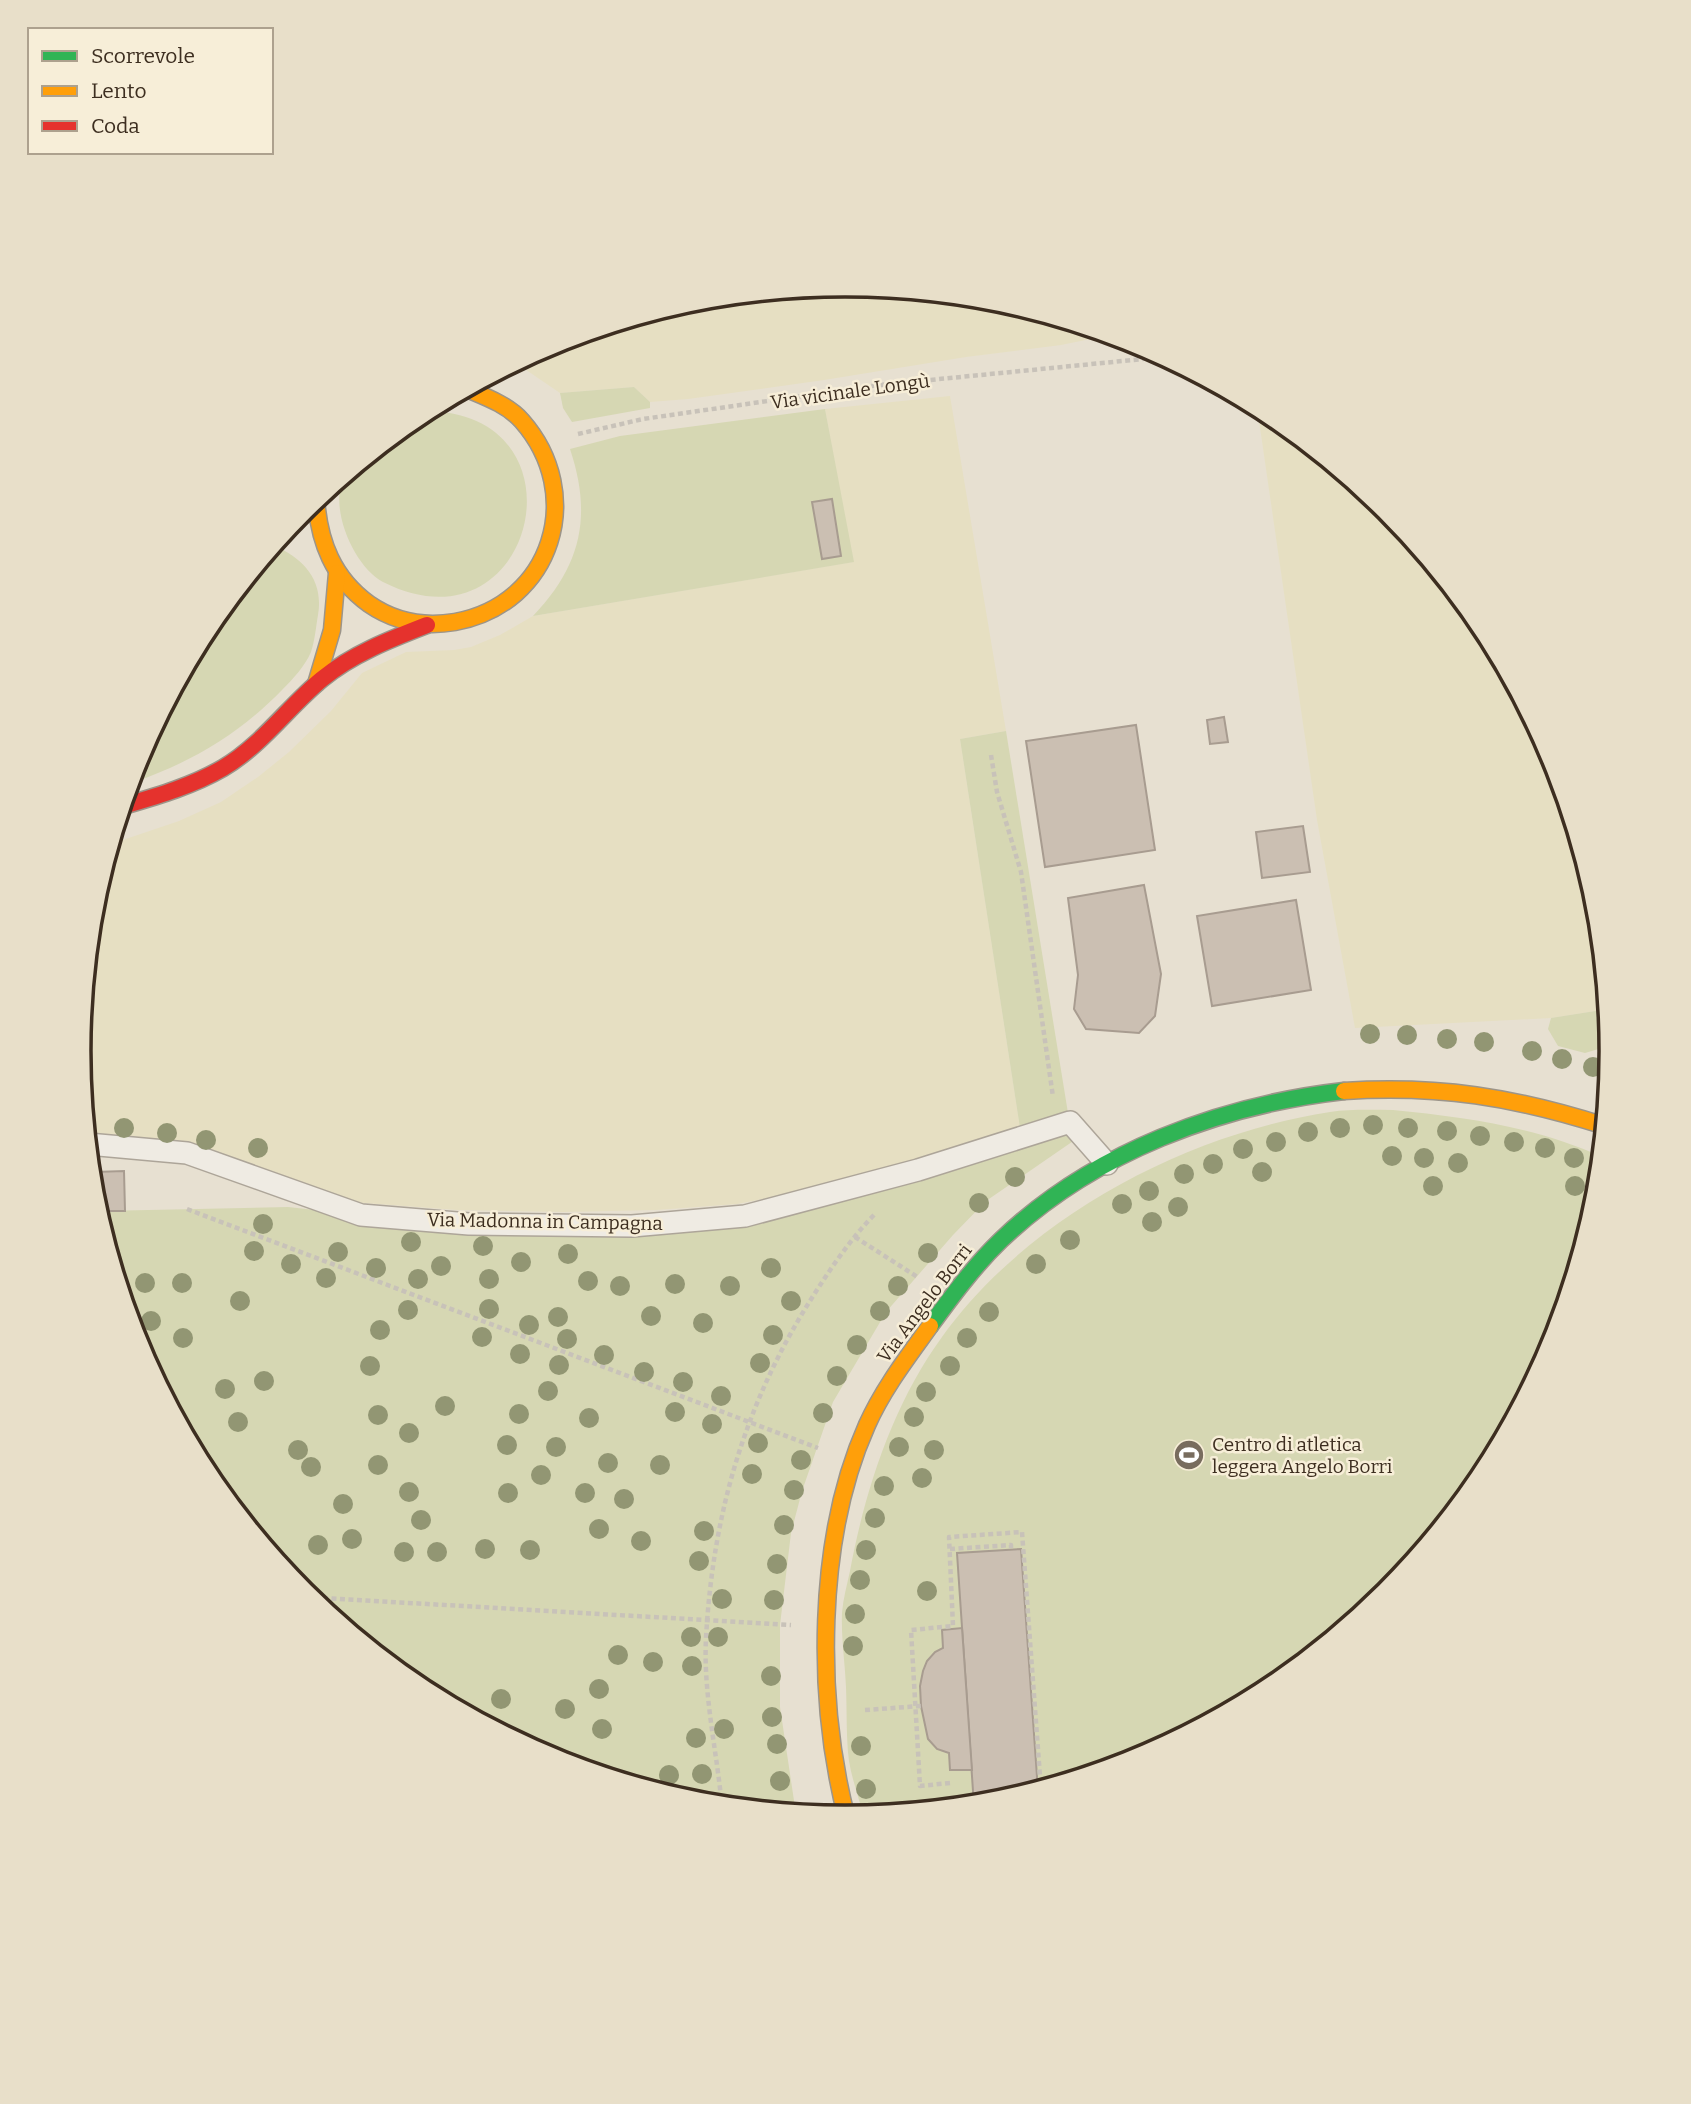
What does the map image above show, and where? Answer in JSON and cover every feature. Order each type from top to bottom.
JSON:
[{"type":"street","points":[[317,514],[317,525],[326,553],[337,573],[354,594],[376,609],[400,620],[427,625],[478,618],[501,607],[522,590],[538,569],[550,546],[556,521],[556,495],[551,469],[540,446],[522,420],[497,401],[478,393]]},
{"type":"street","points":[[316,684],[330,645],[335,616],[337,573]]},
{"type":"street","points":[[133,803],[182,787],[223,768],[274,728],[316,684],[374,648],[427,625]]},
{"type":"street","name":"Via Angelo Borri","points":[[844,1806],[833,1750],[826,1674],[831,1554],[844,1493],[862,1438],[895,1373],[975,1267],[1027,1216],[1130,1152],[1215,1117],[1304,1096],[1419,1088],[1529,1103],[1596,1123]]},
{"type":"lane","points":[[1056,1127],[1070,1122],[1107,1164]]},
{"type":"lane","name":"Via Madonna in Campagna","points":[[97,1145],[187,1153],[361,1215],[469,1224],[632,1226],[745,1216],[918,1170],[1056,1127]]},
{"type":"path","name":"Via vicinale Longù","points":[[540,446],[643,419],[865,387],[1143,359]]},
{"type":"path","points":[[991,755],[996,792],[1021,872],[1056,1127]]},
{"type":"path","points":[[720,1796],[711,1727],[706,1639],[724,1499],[748,1422],[768,1373],[796,1322],[855,1237],[883,1206]]},
{"type":"path","points":[[187,1209],[855,1461]]},
{"type":"path","points":[[855,1237],[949,1300]]},
{"type":"path","points":[[950,1783],[920,1786],[911,1630],[953,1626],[949,1537],[1022,1532],[1040,1781]]},
{"type":"path","points":[[950,1549],[971,1550],[1011,1545],[1011,1549]]},
{"type":"path","points":[[325,1598],[826,1627]]},
{"type":"path","points":[[830,1714],[921,1706]]},
{"type":"shaded area","points":[[846,297],[944,304],[1041,323],[1091,339],[688,399],[650,402],[634,387],[560,393],[525,369],[557,355],[650,323],[698,312],[796,299]]},
{"type":"shaded area","points":[[950,396],[1006,731],[960,739],[1020,1128],[835,1185],[737,1204],[656,1210],[564,1212],[457,1210],[338,1201],[96,1139],[91,1052],[97,954],[105,905],[122,840],[179,821],[221,802],[289,752],[331,711],[362,673],[406,652],[471,647],[500,635],[533,616],[853,562],[825,409]]},
{"type":"shaded area","points":[[1259,421],[1305,453],[1379,518],[1444,593],[1499,675],[1543,763],[1560,809],[1586,905],[1594,954],[1598,1011],[1551,1018],[1355,1028],[1317,820]]},
{"type":"green space","points":[[634,387],[650,402],[650,408],[572,422],[563,408],[560,393]]},
{"type":"green space","points":[[825,409],[854,562],[533,616],[563,578],[578,538],[580,496],[570,449],[620,436]],"holes":[[[832,499],[841,555],[822,559],[812,502]]]},
{"type":"green space","points":[[443,415],[478,422],[511,449],[526,485],[524,525],[507,562],[477,588],[435,597],[383,582],[372,574],[362,563],[346,534],[339,501],[340,492],[386,453]]},
{"type":"green space","points":[[285,551],[310,572],[318,592],[318,615],[311,652],[290,681],[248,721],[192,757],[142,779],[169,718],[192,675],[247,593],[278,555]]},
{"type":"green space","points":[[1006,731],[1068,1113],[1020,1128],[960,739]]},
{"type":"green space","points":[[1598,1011],[1600,1049],[1585,1053],[1558,1046],[1548,1029],[1551,1018]]},
{"type":"green space","name":"Centro di atletica leggera Angelo Borri","points":[[1393,1110],[1500,1125],[1552,1138],[1593,1154],[1574,1247],[1543,1341],[1499,1429],[1473,1471],[1413,1549],[1379,1586],[1305,1651],[1223,1705],[1134,1749],[1041,1781],[944,1800],[861,1806],[848,1752],[843,1602],[856,1540],[883,1449],[909,1390],[942,1337],[977,1294],[1019,1254],[1065,1219],[1114,1188],[1167,1161],[1221,1140],[1276,1123],[1338,1111]]},
{"type":"green space","points":[[1056,1127],[1082,1135],[986,1201],[953,1235],[886,1312],[833,1402],[802,1491],[791,1533],[780,1625],[780,1707],[795,1805],[698,1792],[650,1781],[557,1749],[512,1729],[426,1679],[386,1651],[348,1619],[312,1586],[278,1549],[218,1471],[192,1429],[148,1341],[131,1295],[108,1211],[288,1207],[361,1215],[745,1216]]},
{"type":"building","points":[[832,499],[841,556],[822,559],[812,502]]},
{"type":"building","points":[[1224,717],[1228,742],[1210,744],[1207,720]]},
{"type":"building","points":[[1136,725],[1155,850],[1045,867],[1026,741]]},
{"type":"building","points":[[1303,826],[1310,872],[1262,878],[1256,832]]},
{"type":"building","points":[[1144,885],[1161,974],[1155,1016],[1139,1033],[1086,1029],[1074,1009],[1078,975],[1068,898]]},
{"type":"building","points":[[1296,900],[1311,990],[1212,1006],[1197,916]]},
{"type":"building","points":[[124,1171],[125,1211],[108,1211],[101,1172]]},
{"type":"building","points":[[1021,1549],[1037,1782],[973,1795],[957,1553]]},
{"type":"building","points":[[962,1628],[972,1770],[950,1770],[949,1753],[937,1749],[928,1739],[920,1686],[927,1661],[943,1648],[942,1630]]},
{"type":"traffic: fast","points":[[930,1326],[972,1271],[1001,1240],[1037,1209],[1118,1158],[1206,1121],[1251,1108],[1344,1091]]},
{"type":"traffic: slow","points":[[318,513],[320,530],[337,571],[357,594],[389,615],[410,622],[455,622],[489,611],[516,593],[536,570],[549,542],[555,512],[552,481],[542,450],[522,421],[503,406],[478,394]]},
{"type":"traffic: slow","points":[[316,684],[332,630],[337,573]]},
{"type":"traffic: slow","points":[[1344,1091],[1412,1090],[1476,1095],[1539,1107],[1596,1123]]},
{"type":"traffic: slow","points":[[844,1806],[830,1723],[826,1672],[830,1568],[838,1518],[850,1470],[873,1412],[930,1326]]},
{"type":"traffic: jam","points":[[133,803],[187,785],[223,768],[250,748],[334,670],[372,648],[427,625]]},
{"type":"place","name":"Centro di atletica leggera Angelo Borri","points":[[1189,1455]]}]
